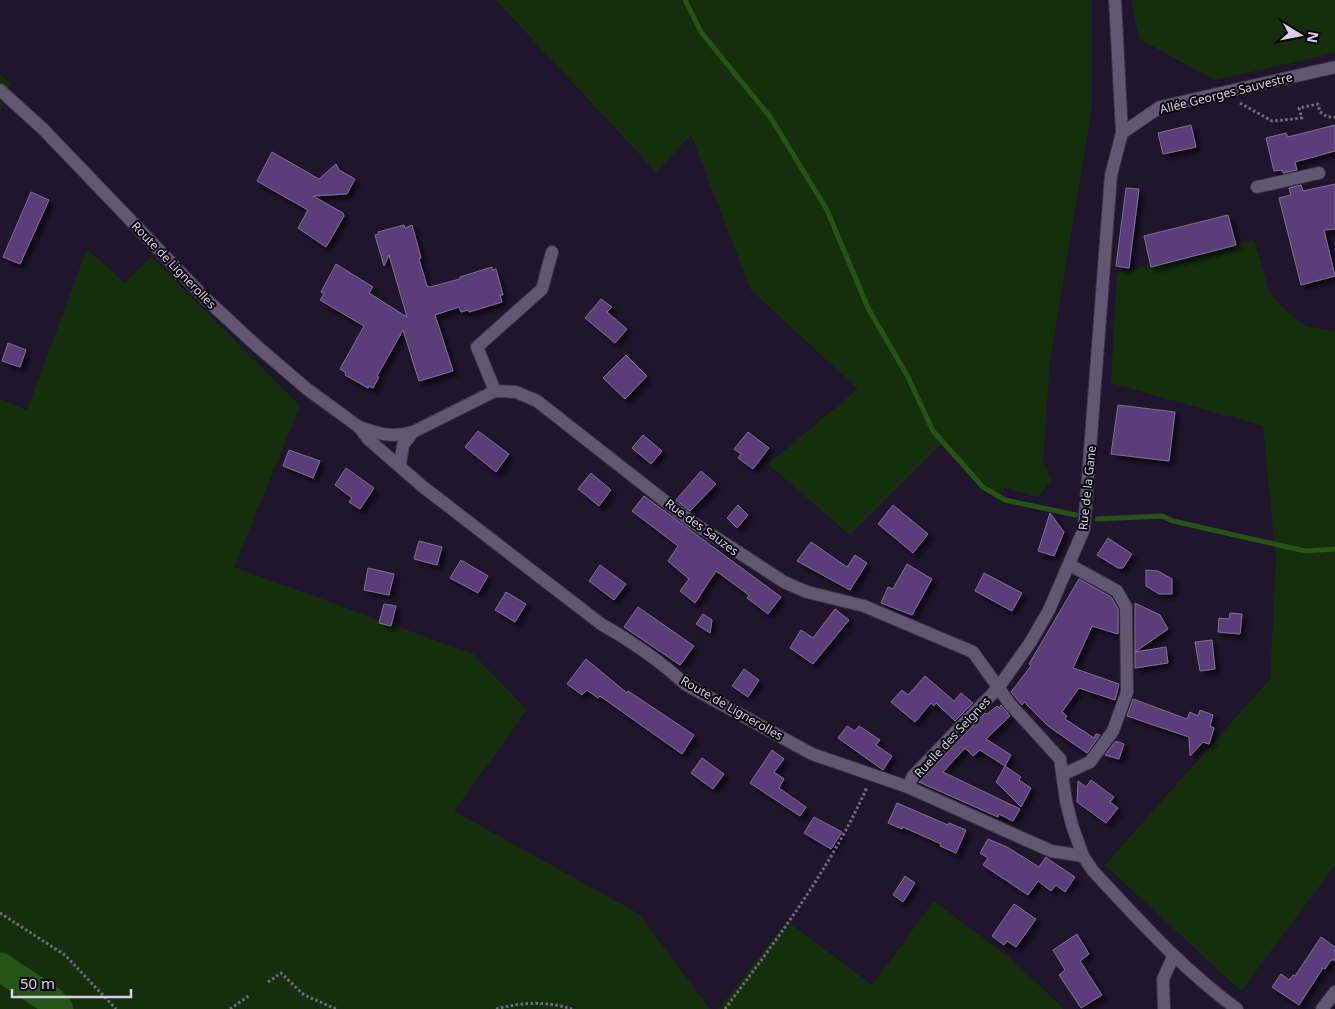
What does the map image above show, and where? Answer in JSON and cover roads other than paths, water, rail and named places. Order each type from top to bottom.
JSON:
[{"type":"street","name":"Rue de la Gane","points":[[998,688],[1030,643],[1049,610],[1070,565],[1085,521],[1111,175],[1122,134],[1115,0]]},
{"type":"street","name":"Allée Georges Sauvestre","points":[[1122,134],[1160,107],[1335,67]]},
{"type":"street","name":"Route de Lignerolles","points":[[0,90],[43,129],[206,299],[258,347],[307,389],[359,427],[368,439],[422,486],[601,624],[628,639],[668,668],[685,684],[812,754],[908,787],[1051,851],[1083,856]]},
{"type":"street","points":[[1257,187],[1320,173]]},
{"type":"street","points":[[359,427],[385,436],[398,436],[412,432],[494,391],[477,347],[542,289],[552,252]]},
{"type":"street","name":"Rue des Sauzes","points":[[494,391],[516,392],[537,401],[689,520],[784,582],[808,592],[864,606],[965,647],[973,652],[998,688]]},
{"type":"street","points":[[400,465],[403,445],[412,432]]},
{"type":"street","points":[[1064,774],[1090,762],[1113,731],[1127,692],[1126,607],[1117,591],[1070,565]]},
{"type":"street","points":[[998,688],[1060,758],[1064,774],[1066,801],[1083,856],[1093,871],[1199,981],[1237,1009]]},
{"type":"street","name":"Ruelle des Seignes","points":[[908,787],[914,776],[998,688]]},
{"type":"street","points":[[1164,1009],[1164,979],[1173,956]]},
{"type":"street","points":[[1322,1009],[1335,992]]},
{"type":"waterway","points":[[685,0],[701,32],[771,118],[827,210],[868,308],[908,377],[933,431],[983,487],[1005,500],[1076,515]]},
{"type":"waterway","points":[[1097,519],[1162,516],[1173,521],[1305,551],[1335,549]]},
{"type":"waterway","points":[[0,967],[49,999],[59,1009]]}]
